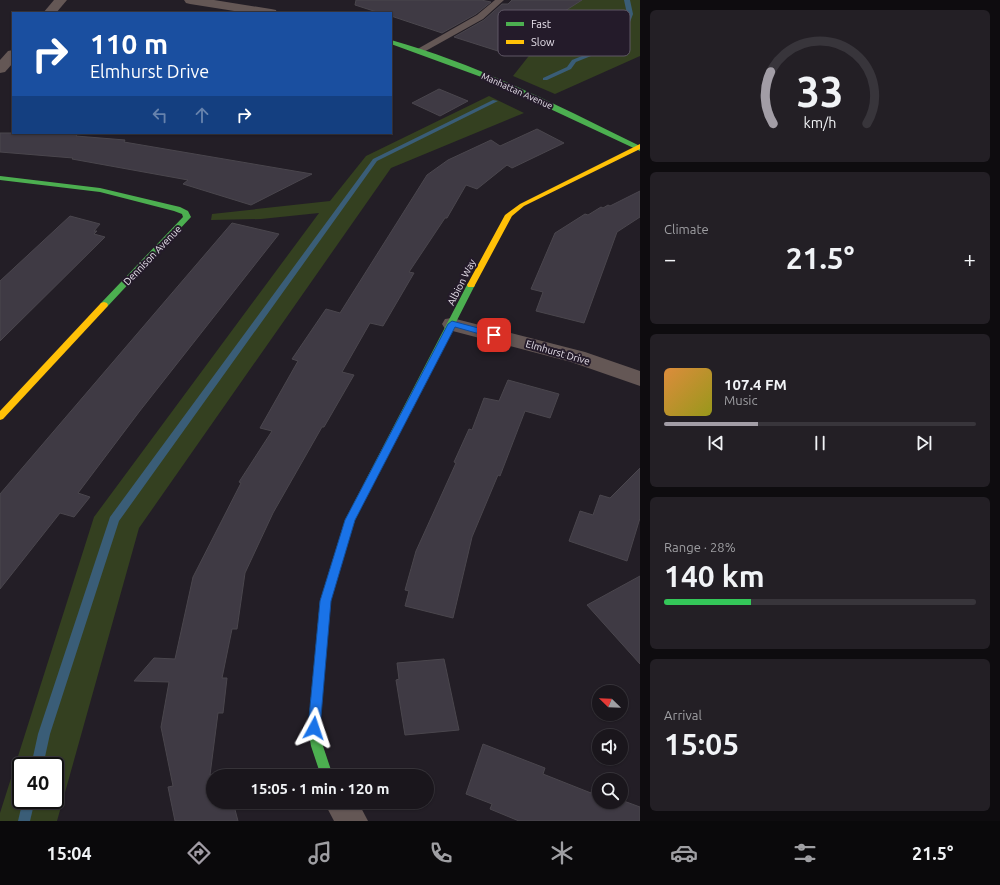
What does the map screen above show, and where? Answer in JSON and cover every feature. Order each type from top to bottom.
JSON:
[{"type":"street","points":[[51,12],[61,0]]},
{"type":"street","points":[[190,0],[227,2],[267,12]]},
{"type":"street","name":"Manhattan Avenue","points":[[392,42],[500,82],[639,148]]},
{"type":"street","points":[[0,69],[12,55]]},
{"type":"street","name":"Albion Way","points":[[325,769],[317,746],[314,728],[325,601],[350,520],[501,228],[509,216],[522,205],[639,148]]},
{"type":"street","name":"Dennison Avenue","points":[[0,178],[100,190],[177,209],[185,213],[187,217],[0,417]]},
{"type":"street","name":"Elmhurst Drive","points":[[452,324],[578,357],[640,379]]},
{"type":"street","points":[[344,809],[352,821]]},
{"type":"lane","points":[[419,51],[480,17],[500,0]]},
{"type":"green space","points":[[573,0],[640,0],[640,56],[555,94],[513,76],[529,56],[630,56],[630,10],[565,10]]},
{"type":"green space","points":[[489,96],[524,113],[391,168],[139,528],[64,796],[64,757],[18,757],[94,517],[319,213],[261,219],[211,220],[212,214],[330,201],[366,156]]},
{"type":"green space","points":[[12,775],[12,809],[60,809],[57,821],[0,821],[0,813]]},
{"type":"building","points":[[356,0],[481,0],[491,2],[476,14],[442,33],[392,16],[392,12],[377,12],[355,5]]},
{"type":"building","points":[[512,0],[582,0],[566,10],[498,10],[498,51],[454,37],[484,20],[502,4],[508,4]]},
{"type":"building","points":[[439,89],[468,101],[440,116],[412,103]]},
{"type":"building","points":[[537,129],[564,143],[512,168],[507,165],[477,189],[466,185],[447,218],[445,218],[409,272],[414,273],[383,326],[370,323],[342,372],[354,375],[324,427],[322,427],[273,513],[245,573],[237,629],[232,629],[222,678],[227,678],[223,713],[218,713],[211,769],[206,769],[206,809],[235,809],[238,821],[175,821],[168,787],[173,786],[161,727],[169,682],[134,681],[154,658],[175,659],[193,577],[241,483],[239,482],[272,431],[260,428],[298,361],[292,359],[326,309],[340,313],[427,175],[448,160],[491,140],[500,146]]},
{"type":"building","points":[[0,133],[77,134],[76,136],[125,140],[124,142],[312,174],[251,205],[183,184],[188,180],[72,159],[73,158],[0,152]]},
{"type":"building","points":[[640,191],[640,217],[617,232],[584,323],[536,311],[543,292],[531,289],[555,233],[585,214],[588,215],[601,207],[603,208],[608,205],[610,206]]},
{"type":"building","points":[[70,216],[100,224],[94,231],[97,231],[94,234],[105,237],[0,341],[0,281]]},
{"type":"building","points":[[232,223],[279,234],[139,412],[78,493],[90,497],[74,517],[60,513],[0,589],[0,494]]},
{"type":"building","points":[[508,380],[559,394],[550,418],[525,411],[500,476],[498,475],[472,537],[453,618],[405,606],[409,591],[405,590],[416,551],[456,463],[454,462],[469,429],[472,430],[484,398],[499,401]]},
{"type":"building","points":[[640,468],[640,518],[627,561],[569,541],[580,511],[593,515],[600,495],[610,498]]},
{"type":"building","points":[[640,576],[640,664],[587,605]]},
{"type":"building","points":[[444,659],[459,730],[405,735],[396,680],[399,679],[397,663]]},
{"type":"building","points":[[483,744],[545,768],[543,774],[591,793],[592,789],[592,809],[628,809],[628,803],[640,807],[640,821],[519,821],[490,809],[492,804],[466,794]]},
{"type":"waterway","points":[[627,0],[629,10]]},
{"type":"waterway","points":[[545,79],[569,68],[574,61],[586,56]]},
{"type":"waterway","points":[[39,757],[44,734],[114,520],[375,160],[495,101]]},
{"type":"waterway","points":[[24,821],[27,809]]},
{"type":"traffic: fast","points":[[392,42],[455,64],[486,77],[640,149]]},
{"type":"traffic: fast","points":[[0,178],[100,190],[177,209],[185,213],[187,217],[104,305]]},
{"type":"traffic: fast","points":[[325,769],[317,746],[314,728],[325,601],[350,520],[471,285]]},
{"type":"traffic: slow","points":[[471,285],[509,215],[522,205],[640,146]]},
{"type":"traffic: slow","points":[[0,417],[104,305]]},
{"type":"route","points":[[314,728],[325,601],[350,520],[452,324],[494,335]]}]
